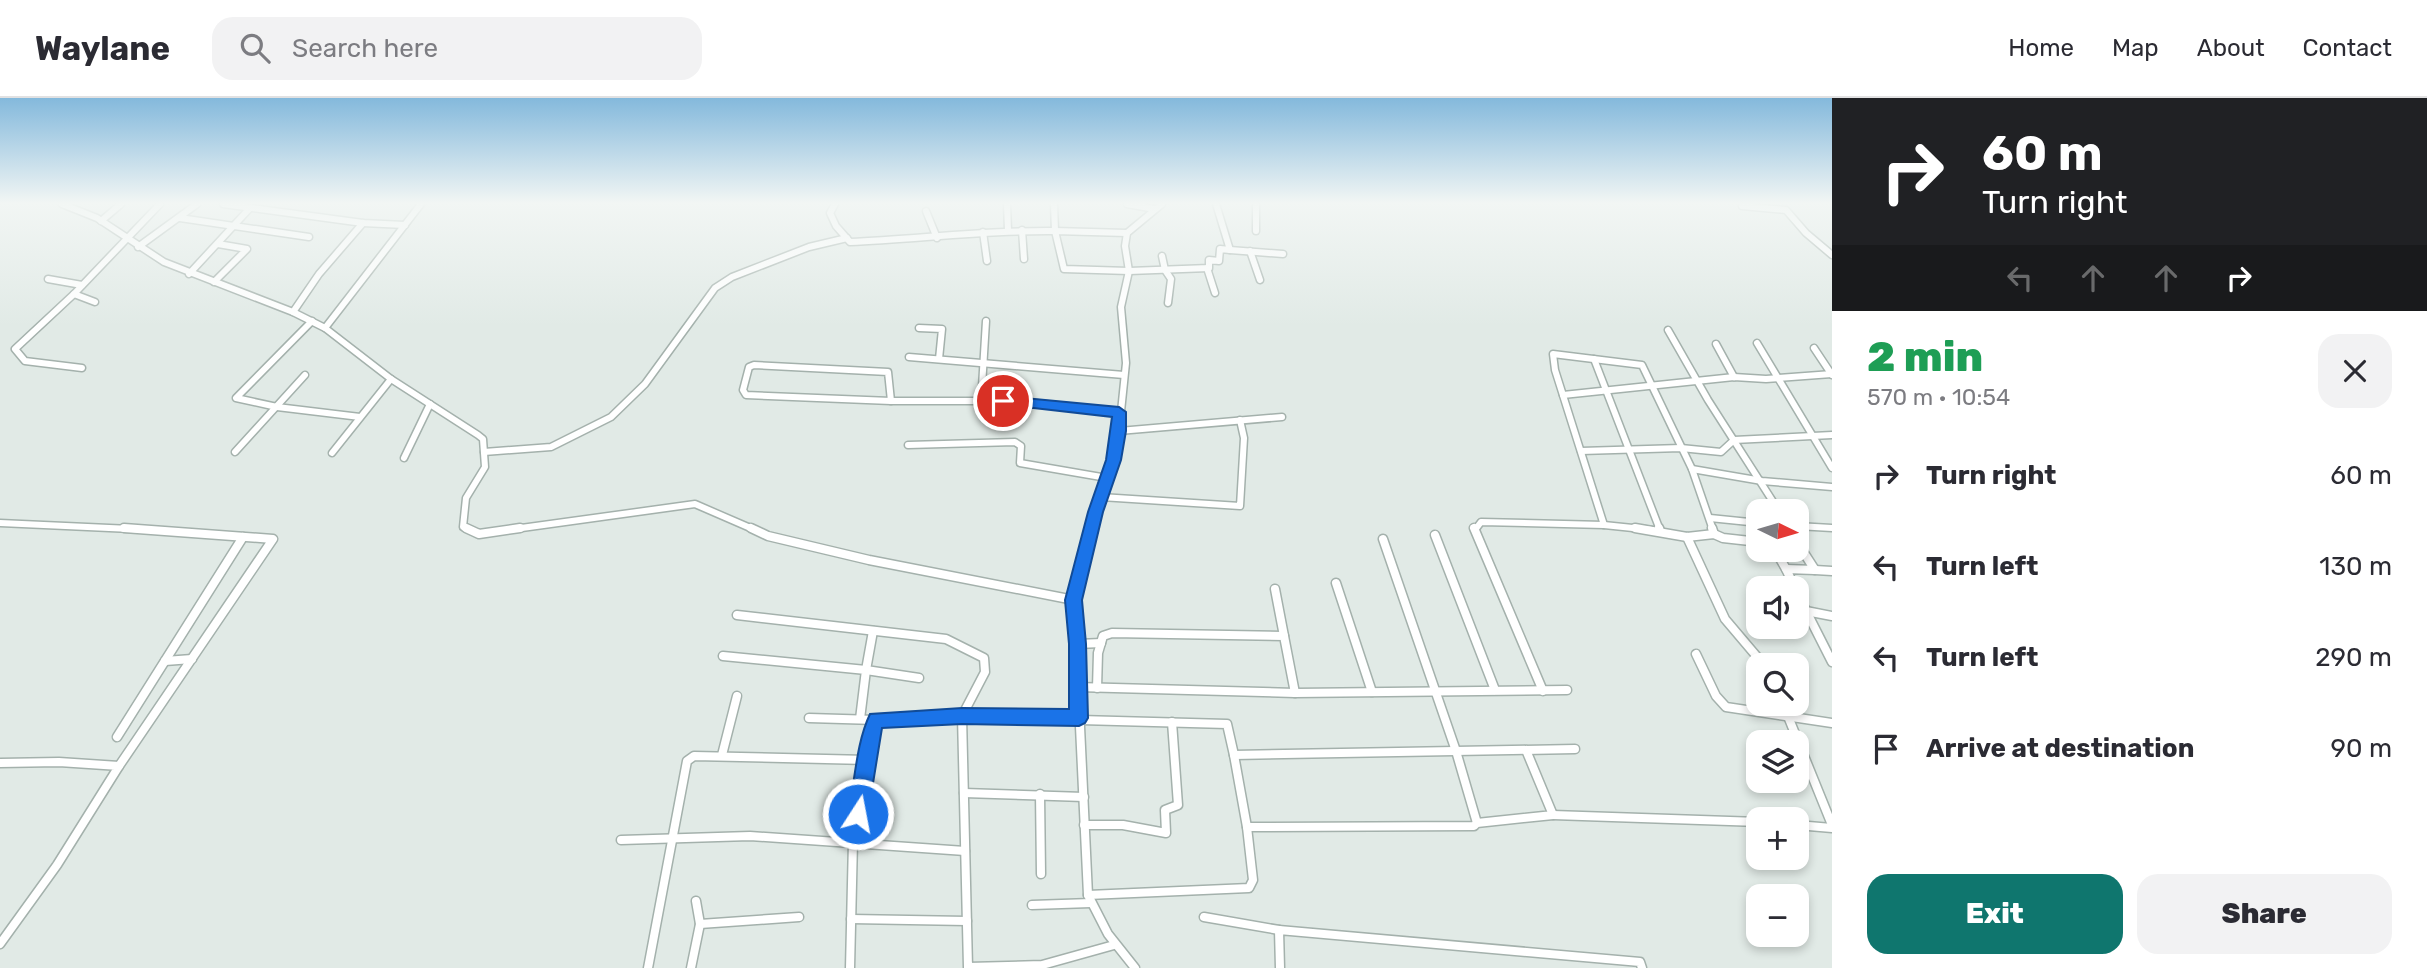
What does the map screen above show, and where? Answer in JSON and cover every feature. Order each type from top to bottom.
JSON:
[{"type":"street","points":[[82,368],[25,361],[15,349],[74,294],[120,245]]},
{"type":"street","points":[[135,245],[190,274],[293,312],[325,328],[391,379],[483,439],[485,467],[466,498],[463,527],[479,534],[695,504],[768,536],[869,560],[1074,600]]},
{"type":"street","points":[[138,247],[141,245]]},
{"type":"street","points":[[190,274],[217,245]]},
{"type":"street","points":[[214,282],[247,249],[221,245]]},
{"type":"street","points":[[293,312],[345,245]]},
{"type":"street","points":[[325,328],[390,245]]},
{"type":"street","points":[[484,453],[551,447],[611,417],[645,384],[715,288],[732,277],[819,245]]},
{"type":"street","points":[[985,245],[987,261]]},
{"type":"street","points":[[1023,245],[1024,259]]},
{"type":"street","points":[[1058,245],[1064,269],[1129,271],[1207,268]]},
{"type":"street","points":[[1125,245],[1129,271],[1122,295],[1126,363],[1119,431],[1074,600],[1089,899],[1114,946],[1135,968]]},
{"type":"street","points":[[1228,245],[1230,250]]},
{"type":"street","points":[[1214,293],[1207,268],[1209,260],[1219,261],[1220,249],[1283,254]]},
{"type":"street","points":[[1250,251],[1260,280]]},
{"type":"street","points":[[1162,256],[1165,270],[1171,279],[1168,303]]},
{"type":"street","points":[[48,279],[82,285]]},
{"type":"street","points":[[74,294],[95,302]]},
{"type":"street","points":[[312,321],[236,398],[277,407],[359,417]]},
{"type":"street","points":[[981,403],[986,321]]},
{"type":"street","points":[[919,328],[942,329],[939,359]]},
{"type":"street","points":[[1668,330],[1772,499]]},
{"type":"street","points":[[1757,343],[1832,468]]},
{"type":"street","points":[[1716,344],[1734,377]]},
{"type":"street","points":[[1814,348],[1832,374]]},
{"type":"street","points":[[1604,525],[1563,395],[1553,354],[1642,365],[1692,468],[1714,534]]},
{"type":"street","points":[[909,357],[1124,375]]},
{"type":"street","points":[[1594,359],[1660,531]]},
{"type":"street","points":[[891,402],[888,372],[874,370],[754,365],[749,367],[743,390],[746,395],[891,402],[1003,401],[1119,412]]},
{"type":"street","points":[[1563,395],[1734,377],[1832,374]]},
{"type":"street","points":[[235,452],[305,375]]},
{"type":"street","points":[[332,453],[391,379]]},
{"type":"street","points":[[404,458],[430,404]]},
{"type":"street","points":[[1119,431],[1282,417]]},
{"type":"street","points":[[1101,497],[1240,506],[1244,438],[1240,421]]},
{"type":"street","points":[[1581,451],[1681,448],[1721,452],[1734,440],[1832,435]]},
{"type":"street","points":[[908,445],[1015,442],[1021,446],[1020,463],[1107,478]]},
{"type":"street","points":[[1692,468],[1762,481],[1832,487]]},
{"type":"street","points":[[1710,518],[1746,522]]},
{"type":"street","points":[[1543,691],[1474,528],[1481,522],[1604,525],[1687,537],[1714,534],[1746,540]]},
{"type":"street","points":[[0,523],[273,539],[119,766],[57,865],[0,944]]},
{"type":"street","points":[[1810,527],[1832,528]]},
{"type":"street","points":[[1435,535],[1495,690]]},
{"type":"street","points":[[117,737],[243,537]]},
{"type":"street","points":[[1687,537],[1724,619],[1756,653]]},
{"type":"street","points":[[1383,539],[1433,691],[1456,751],[1477,823]]},
{"type":"street","points":[[1782,562],[1789,576]]},
{"type":"street","points":[[1810,562],[1815,570]]},
{"type":"street","points":[[1786,569],[1832,571]]},
{"type":"street","points":[[1336,583],[1371,692]]},
{"type":"street","points":[[1275,589],[1296,693]]},
{"type":"street","points":[[1809,612],[1832,616]]},
{"type":"street","points":[[737,615],[946,639],[984,658],[985,672],[962,716],[968,968],[1042,965],[1114,946]]},
{"type":"street","points":[[1809,617],[1832,662]]},
{"type":"street","points":[[860,719],[873,631]]},
{"type":"street","points":[[1097,688],[1098,653],[1103,636],[1112,633],[1284,636]]},
{"type":"street","points":[[1078,644],[1101,643]]},
{"type":"street","points":[[1696,654],[1716,696],[1726,708],[1832,723]]},
{"type":"street","points":[[723,656],[919,678]]},
{"type":"street","points":[[165,662],[192,659]]},
{"type":"street","points":[[1077,688],[1296,693],[1567,690]]},
{"type":"street","points":[[722,755],[737,696]]},
{"type":"street","points":[[809,718],[876,720],[962,716],[1227,724],[1247,827],[1253,880],[1248,888],[1032,905]]},
{"type":"street","points":[[1790,718],[1832,827],[1809,826]]},
{"type":"street","points":[[850,968],[853,841],[868,761],[870,732],[876,720]]},
{"type":"street","points":[[1084,825],[1123,825],[1166,833],[1165,810],[1178,805],[1172,722]]},
{"type":"street","points":[[1526,750],[1553,815]]},
{"type":"street","points":[[1234,755],[1575,750]]},
{"type":"street","points":[[648,968],[687,761],[700,755],[722,755],[868,761]]},
{"type":"street","points":[[0,764],[59,762],[119,766]]},
{"type":"street","points":[[964,793],[1084,797]]},
{"type":"street","points":[[1040,794],[1041,874]]},
{"type":"street","points":[[1247,827],[1474,826],[1477,823],[1553,815],[1746,822]]},
{"type":"street","points":[[621,840],[671,835],[853,841],[965,851]]},
{"type":"street","points":[[691,968],[700,925],[696,901]]},
{"type":"street","points":[[700,925],[799,917]]},
{"type":"street","points":[[1203,917],[1279,930],[1640,962],[1642,968]]},
{"type":"street","points":[[851,919],[886,922],[910,919],[967,921]]},
{"type":"street","points":[[1279,930],[1280,968]]},
{"type":"route","points":[[858,814],[868,761],[870,732],[876,720],[962,716],[1079,718],[1078,644],[1074,600],[1096,512],[1114,460],[1119,412],[1003,401]]}]
